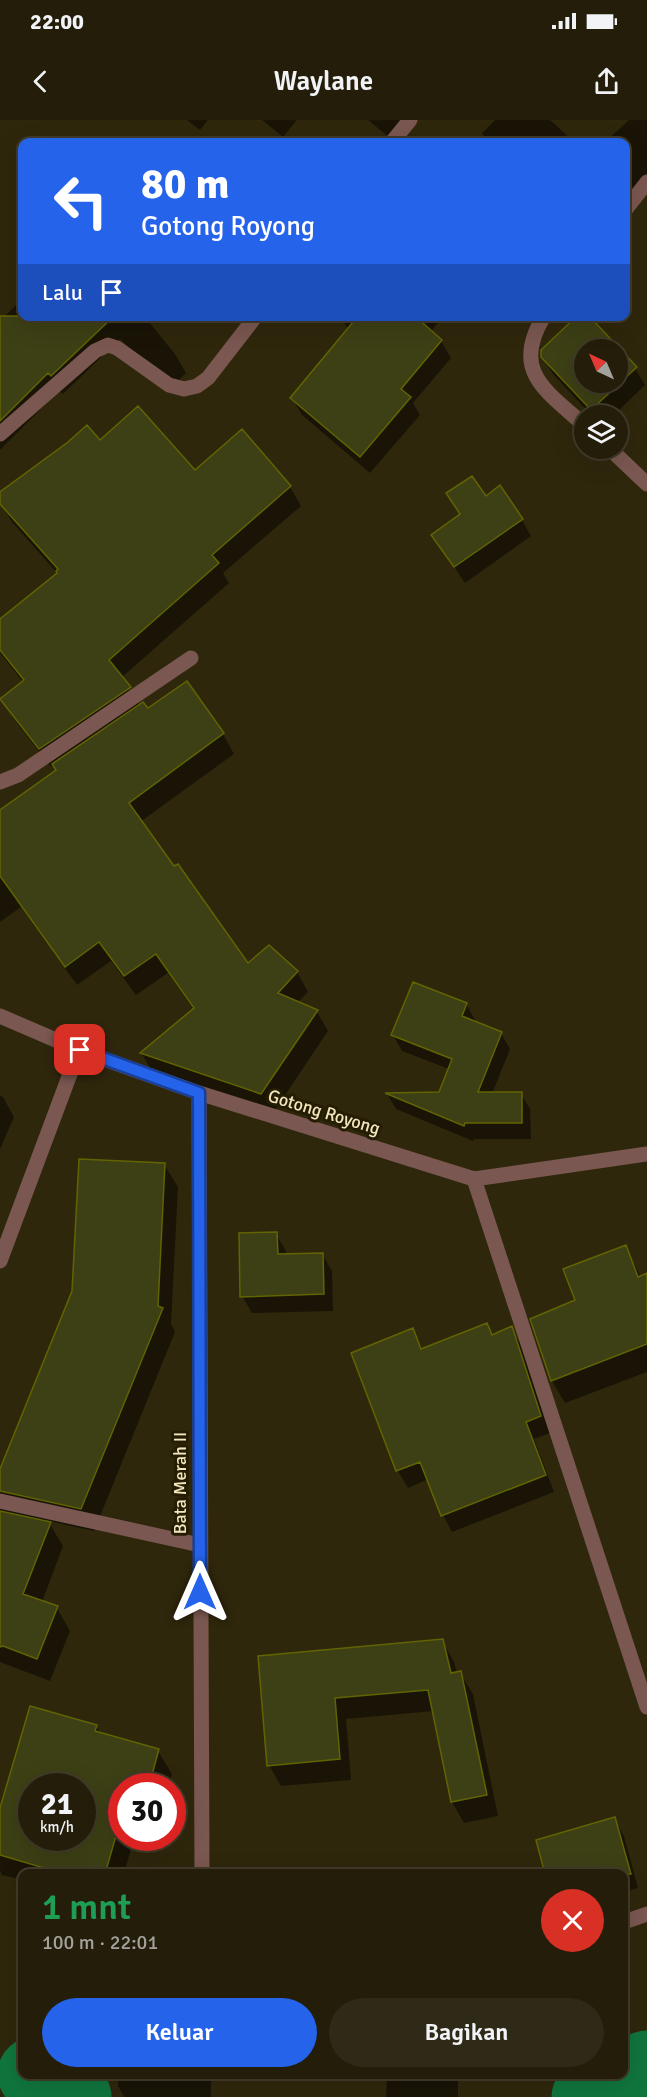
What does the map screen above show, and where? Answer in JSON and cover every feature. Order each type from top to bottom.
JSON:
[{"type":"street","points":[[395,138],[410,120]]},
{"type":"street","points":[[630,204],[647,182]]},
{"type":"street","points":[[0,435],[95,351],[108,345],[117,348],[169,385],[184,389],[197,386],[208,378],[252,321]]},
{"type":"street","points":[[542,321],[530,349],[530,366],[537,379],[574,415]]},
{"type":"street","points":[[621,459],[647,484]]},
{"type":"street","points":[[0,782],[18,776],[191,658]]},
{"type":"street","name":"Gotong Royong","points":[[0,1016],[80,1050],[199,1093],[474,1179],[647,1154]]},
{"type":"street","points":[[0,1261],[80,1050]]},
{"type":"street","name":"Bata Merah II","points":[[199,1093],[202,1869]]},
{"type":"street","points":[[474,1179],[647,1707]]},
{"type":"street","points":[[0,1502],[200,1545]]},
{"type":"street","points":[[628,1921],[647,1914]]},
{"type":"building","points":[[0,316],[18,316],[18,321],[109,321],[51,376],[48,373],[0,421]]},
{"type":"building","points":[[354,321],[421,321],[442,340],[401,389],[411,397],[360,457],[290,398]]},
{"type":"building","points":[[572,321],[594,321],[611,339],[574,339],[574,392],[541,357],[541,350]]},
{"type":"building","points":[[628,357],[637,367],[628,375]]},
{"type":"building","points":[[575,393],[609,393],[596,405],[586,405]]},
{"type":"building","points":[[138,406],[195,470],[242,429],[291,486],[212,555],[219,563],[109,660],[131,687],[39,749],[0,699],[24,680],[0,650],[0,619],[57,573],[58,569],[0,504],[0,492],[68,442],[87,425],[100,440]]},
{"type":"building","points":[[472,476],[486,496],[500,485],[523,519],[454,567],[431,535],[460,514],[446,493]]},
{"type":"building","points":[[187,681],[224,733],[129,803],[174,866],[178,864],[248,963],[269,945],[298,971],[278,993],[318,1010],[261,1094],[140,1053],[194,1008],[156,954],[124,976],[99,942],[65,967],[0,876],[0,810],[56,770],[52,764],[143,702],[148,708]]},
{"type":"building","points":[[413,982],[467,1003],[462,1016],[502,1032],[478,1092],[522,1092],[522,1123],[465,1123],[464,1126],[385,1093],[439,1092],[452,1059],[391,1035]]},
{"type":"building","points":[[79,1159],[165,1163],[158,1306],[163,1308],[81,1509],[0,1491],[0,1469],[72,1291]]},
{"type":"building","points":[[277,1232],[278,1254],[323,1253],[324,1294],[240,1297],[239,1233]]},
{"type":"building","points":[[626,1245],[638,1277],[647,1273],[647,1344],[551,1381],[530,1319],[575,1300],[563,1269]]},
{"type":"building","points":[[487,1323],[492,1335],[512,1326],[541,1416],[526,1422],[546,1475],[441,1516],[420,1462],[396,1471],[351,1353],[413,1328],[421,1349]]},
{"type":"building","points":[[0,1511],[51,1522],[23,1594],[58,1606],[37,1659],[3,1646],[0,1647]]},
{"type":"building","points":[[443,1639],[451,1673],[461,1671],[487,1795],[451,1802],[428,1690],[335,1698],[340,1759],[267,1766],[258,1656]]},
{"type":"building","points":[[30,1706],[97,1725],[95,1731],[159,1749],[153,1773],[108,1773],[108,1851],[112,1851],[106,1869],[47,1869],[0,1855],[0,1808]]},
{"type":"building","points":[[615,1817],[631,1874],[628,1874],[628,1869],[544,1869],[536,1840]]},
{"type":"waterway","points":[[628,2075],[647,2068]]},
{"type":"waterway","points":[[46,2079],[74,2097]]},
{"type":"waterway","points":[[589,2097],[602,2084],[616,2079]]},
{"type":"route","points":[[80,1050],[199,1093],[200,1592]]}]
